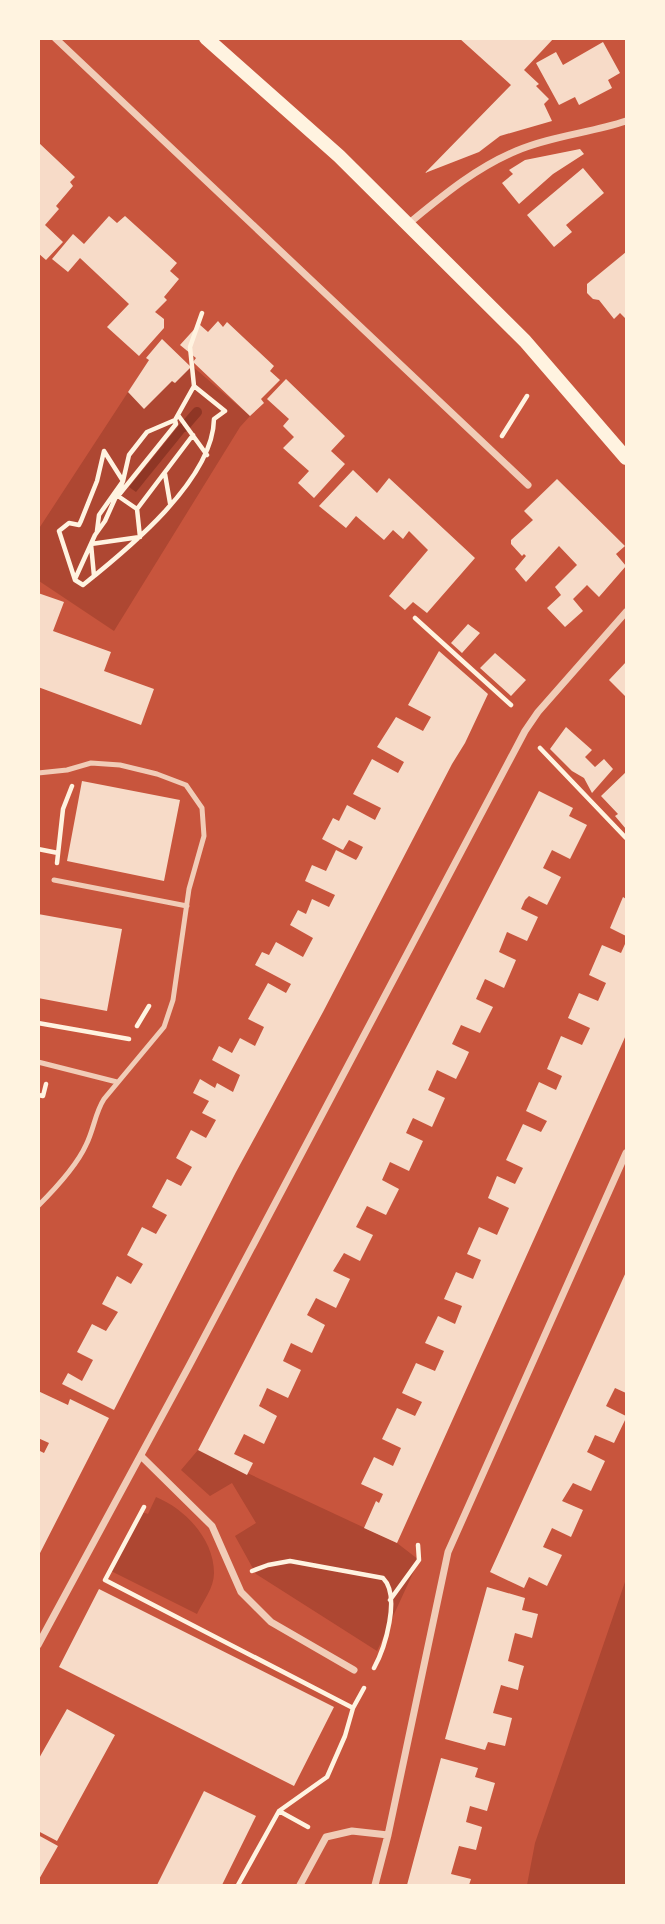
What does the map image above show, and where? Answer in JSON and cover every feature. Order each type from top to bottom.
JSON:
[{"type":"main road","points":[[206,38],[339,156],[525,341],[626,458]]},
{"type":"street","points":[[55,38],[528,485]]},
{"type":"street","points":[[407,225],[443,194],[491,162],[517,150],[626,121]]},
{"type":"street","points":[[38,1645],[190,1366],[525,731],[538,712],[626,612]]},
{"type":"street","points":[[374,1885],[388,1835],[447,1552],[626,1153]]},
{"type":"street","points":[[141,1456],[212,1526],[241,1592],[271,1622],[354,1670]]},
{"type":"street","points":[[300,1885],[326,1837],[352,1831],[388,1835]]},
{"type":"lane","points":[[38,773],[67,770],[91,763],[120,765],[157,774],[186,785],[202,808],[204,836],[187,906],[173,1000],[164,1027],[96,1111],[91,1134],[84,1149],[38,1206]]},
{"type":"lane","points":[[54,880],[187,906]]},
{"type":"lane","points":[[38,1062],[117,1082]]},
{"type":"path","points":[[75,580],[90,544],[118,496],[176,424],[194,386],[190,347],[202,313]]},
{"type":"path","points":[[123,481],[104,451],[97,481],[82,521],[79,525],[69,523],[60,531],[75,580],[83,585],[99,570],[119,558],[140,537],[195,476],[207,455],[214,433],[214,419],[225,411],[194,386]]},
{"type":"path","points":[[492,451],[527,396]]},
{"type":"path","points":[[177,417],[207,455]]},
{"type":"path","points":[[118,496],[130,455],[147,432],[177,417]]},
{"type":"path","points":[[140,537],[137,509],[192,434]]},
{"type":"path","points":[[165,473],[170,504]]},
{"type":"path","points":[[97,531],[99,515],[123,481]]},
{"type":"path","points":[[118,496],[137,509]]},
{"type":"path","points":[[90,544],[140,537]]},
{"type":"path","points":[[90,544],[94,576]]},
{"type":"path","points":[[415,618],[511,705]]},
{"type":"path","points":[[540,748],[626,838]]},
{"type":"path","points":[[56,871],[63,809],[72,786],[67,770]]},
{"type":"path","points":[[38,849],[58,853]]},
{"type":"path","points":[[38,1023],[128,1041],[152,1000]]},
{"type":"path","points":[[144,1507],[106,1580],[354,1708]]},
{"type":"path","points":[[390,1600],[419,1560],[418,1545]]},
{"type":"path","points":[[235,1579],[268,1564],[290,1561],[383,1578],[390,1588],[387,1629],[381,1656],[354,1708],[327,1777],[279,1811],[238,1885]]},
{"type":"path","points":[[279,1811],[326,1837]]},
{"type":"shaded area","points":[[149,360],[174,383],[191,365],[250,416],[240,427],[114,631],[39,581],[38,530]]},
{"type":"shaded area","points":[[180,424],[187,429],[136,492],[129,487]]},
{"type":"shaded area","points":[[198,1450],[397,1543],[419,1560],[377,1651],[256,1574],[235,1536],[256,1523],[232,1483],[210,1496],[181,1470]]},
{"type":"shaded area","points":[[156,1497],[187,1517],[209,1548],[214,1579],[197,1614],[111,1571],[142,1512],[148,1514]]},
{"type":"shaded area","points":[[626,1579],[626,1885],[527,1885],[535,1843]]},
{"type":"building","points":[[459,38],[554,38],[524,70],[539,84],[536,86],[549,99],[544,104],[552,121],[500,136],[479,152],[425,173],[511,85]]},
{"type":"building","points":[[603,42],[620,73],[608,80],[612,88],[579,105],[575,97],[559,105],[536,63],[556,52],[563,65]]},
{"type":"building","points":[[38,142],[75,177],[70,182],[73,186],[56,206],[59,209],[45,225],[63,242],[46,260],[38,253]]},
{"type":"building","points":[[580,149],[584,154],[553,174],[519,204],[502,183],[513,174],[509,170],[525,160]]},
{"type":"building","points":[[583,168],[604,193],[566,225],[572,232],[554,247],[527,215]]},
{"type":"building","points":[[109,216],[117,223],[125,216],[177,263],[170,271],[179,279],[164,297],[167,300],[155,312],[164,319],[164,328],[139,356],[107,327],[129,304],[80,258],[68,272],[52,259],[73,234],[84,244]]},
{"type":"building","points":[[626,252],[626,317],[620,313],[614,319],[599,300],[593,299],[587,293],[587,284]]},
{"type":"building","points":[[218,321],[223,327],[227,322],[274,366],[270,371],[280,380],[261,399],[264,403],[250,416],[193,362],[196,358],[180,345],[199,324],[208,332]]},
{"type":"building","points":[[162,339],[191,367],[175,383],[172,381],[144,409],[128,392],[149,360],[146,358]]},
{"type":"building","points":[[286,379],[345,436],[331,451],[345,464],[314,498],[298,483],[309,471],[283,448],[294,437],[283,426],[289,419],[267,399]]},
{"type":"building","points":[[353,470],[377,493],[389,478],[475,558],[427,613],[413,602],[405,610],[389,596],[428,550],[409,531],[403,539],[393,530],[384,540],[356,516],[346,528],[319,506]]},
{"type":"building","points":[[557,479],[625,546],[616,554],[626,566],[599,597],[587,585],[573,599],[583,611],[565,627],[547,608],[561,595],[555,587],[577,565],[559,546],[526,582],[515,569],[526,556],[522,556],[511,544],[511,540],[533,520],[524,511]]},
{"type":"building","points":[[38,593],[64,602],[53,631],[111,652],[104,671],[154,689],[141,725],[38,687]]},
{"type":"building","points":[[468,624],[480,633],[462,653],[451,643]]},
{"type":"building","points":[[439,651],[488,694],[465,743],[236,1172],[114,1410],[62,1384],[68,1373],[82,1381],[93,1360],[77,1352],[92,1324],[106,1331],[118,1312],[102,1304],[117,1276],[131,1284],[143,1264],[127,1255],[142,1227],[156,1234],[167,1215],[152,1207],[167,1179],[181,1186],[192,1167],[176,1158],[191,1130],[206,1138],[216,1120],[202,1113],[209,1101],[193,1093],[200,1079],[215,1088],[217,1083],[233,1092],[240,1075],[212,1060],[219,1046],[232,1053],[240,1038],[255,1046],[264,1027],[248,1019],[268,983],[286,993],[291,984],[255,965],[262,952],[269,955],[276,942],[303,957],[313,938],[290,925],[298,910],[306,914],[312,899],[329,907],[335,895],[305,881],[312,865],[326,871],[336,850],[356,860],[363,847],[349,840],[343,850],[322,839],[333,818],[339,821],[347,805],[375,820],[381,808],[353,794],[372,759],[398,773],[404,762],[377,747],[396,717],[423,731],[431,717],[408,705]]},
{"type":"building","points":[[495,653],[526,680],[511,696],[480,668]]},
{"type":"building","points":[[626,662],[626,697],[609,680]]},
{"type":"building","points":[[566,727],[592,750],[585,757],[595,767],[604,759],[613,769],[592,793],[584,778],[572,771],[550,749]]},
{"type":"building","points":[[626,772],[626,829],[615,816],[618,814],[601,796]]},
{"type":"building","points":[[82,781],[180,800],[164,881],[67,861]]},
{"type":"building","points":[[539,791],[573,808],[569,816],[587,825],[570,859],[552,850],[543,868],[561,877],[547,905],[529,896],[525,900],[521,909],[538,917],[527,941],[507,932],[499,952],[516,960],[504,988],[485,979],[476,999],[493,1007],[480,1033],[461,1025],[452,1044],[469,1052],[456,1079],[437,1070],[428,1090],[445,1098],[432,1127],[413,1118],[411,1122],[406,1133],[423,1141],[409,1171],[390,1162],[382,1180],[399,1189],[386,1215],[367,1206],[356,1227],[373,1235],[360,1261],[344,1253],[333,1271],[350,1279],[336,1308],[316,1298],[307,1315],[325,1325],[312,1353],[291,1343],[283,1361],[301,1370],[288,1398],[267,1388],[259,1406],[277,1416],[264,1444],[244,1434],[234,1454],[253,1463],[247,1475],[198,1450]]},
{"type":"building","points":[[623,897],[626,899],[626,936],[610,928]]},
{"type":"building","points":[[38,914],[122,929],[107,1011],[38,998]]},
{"type":"building","points":[[625,944],[626,1035],[397,1543],[364,1528],[376,1501],[379,1503],[383,1494],[361,1484],[374,1457],[393,1466],[401,1448],[382,1439],[397,1408],[415,1416],[422,1402],[402,1393],[416,1363],[435,1371],[444,1351],[425,1343],[438,1316],[455,1324],[462,1306],[444,1299],[456,1272],[473,1279],[481,1260],[467,1254],[479,1227],[497,1235],[509,1208],[488,1198],[497,1176],[515,1184],[523,1168],[506,1160],[523,1124],[541,1132],[547,1121],[526,1111],[539,1082],[556,1090],[562,1076],[547,1069],[561,1036],[582,1045],[590,1028],[568,1018],[579,993],[598,1001],[606,983],[589,975],[602,945],[621,953]]},
{"type":"building","points":[[626,1272],[626,1393],[615,1388],[606,1406],[626,1418],[614,1443],[595,1435],[587,1452],[605,1461],[591,1491],[573,1483],[562,1501],[583,1510],[571,1537],[552,1528],[543,1547],[562,1555],[547,1586],[529,1577],[524,1588],[490,1572]]},
{"type":"building","points":[[38,1391],[68,1405],[70,1399],[109,1418],[38,1557],[38,1450],[44,1453],[49,1443],[38,1438]]},
{"type":"building","points":[[487,1587],[525,1598],[522,1610],[538,1614],[532,1638],[515,1633],[508,1661],[524,1666],[518,1690],[501,1685],[493,1713],[512,1718],[505,1746],[488,1742],[485,1750],[445,1739]]},
{"type":"building","points":[[99,1589],[334,1707],[294,1786],[59,1667]]},
{"type":"building","points":[[67,1709],[115,1735],[57,1841],[38,1831],[38,1760]]},
{"type":"building","points":[[441,1758],[478,1768],[475,1777],[495,1783],[487,1811],[470,1806],[466,1822],[482,1827],[476,1850],[459,1846],[451,1874],[471,1879],[469,1885],[407,1885]]},
{"type":"building","points":[[204,1791],[256,1816],[222,1885],[157,1885]]},
{"type":"building","points":[[38,1835],[58,1846],[38,1881]]},
{"type":"waterway","points":[[184,427],[197,412]]}]
